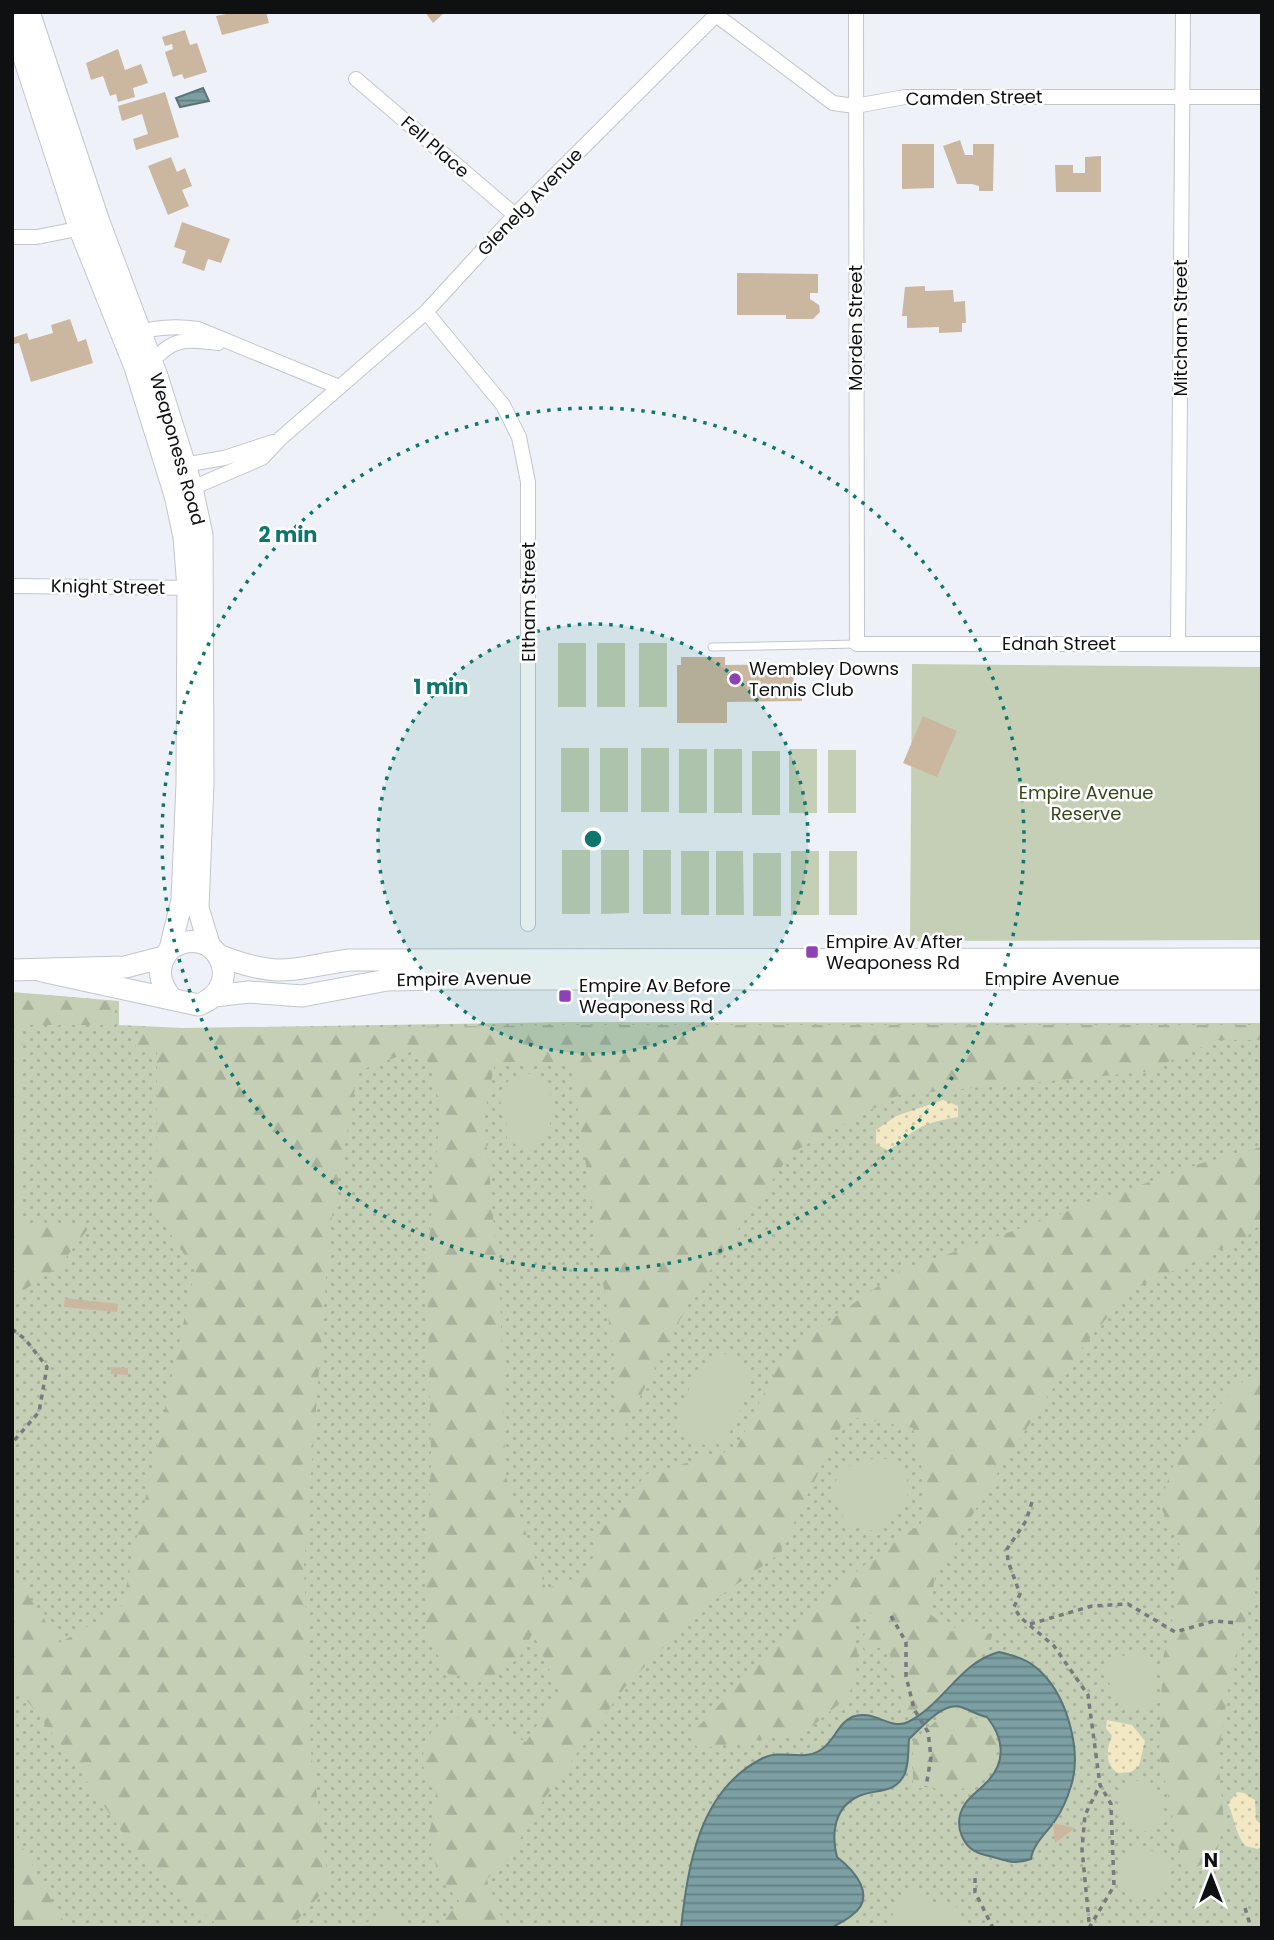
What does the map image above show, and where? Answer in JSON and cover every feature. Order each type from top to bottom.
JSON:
[{"type":"main road","name":"Weaponess Road","points":[[29,12],[90,226]]},
{"type":"main road","name":"Weaponess Road","points":[[12,20],[143,364],[201,535],[196,588],[182,900],[167,953]]},
{"type":"main road","name":"Weaponess Road","points":[[196,588],[198,908],[214,951]]},
{"type":"main road","name":"Empire Avenue","points":[[42,971],[76,966],[125,967],[167,953],[190,941],[270,972],[296,971],[349,960],[1262,959]]},
{"type":"main road","points":[[214,951],[224,976],[215,996]]},
{"type":"main road","points":[[167,953],[159,971],[162,985],[171,998]]},
{"type":"main road","name":"Empire Avenue","points":[[12,970],[42,971],[198,1005],[215,996],[249,992],[302,996],[387,980],[447,978],[1262,979]]},
{"type":"street","name":"Morden Street","points":[[856,12],[857,644]]},
{"type":"street","name":"Mitcham Street","points":[[1178,644],[1185,96],[1183,12]]},
{"type":"street","name":"Camden Street","points":[[718,14],[833,103],[855,106],[905,97],[1262,97]]},
{"type":"street","name":"Glenelg Avenue","points":[[184,491],[262,458],[281,438],[426,312],[515,215],[718,14]]},
{"type":"street","name":"Fell Place","points":[[356,79],[515,215]]},
{"type":"street","points":[[12,237],[37,237],[90,226]]},
{"type":"street","name":"Eltham Street","points":[[426,312],[503,405],[519,437],[528,482],[528,924]]},
{"type":"street","points":[[132,335],[182,326],[198,329],[339,387]]},
{"type":"street","points":[[143,364],[181,341],[230,344]]},
{"type":"street","name":"Glenelg Avenue","points":[[176,467],[224,458],[256,449],[281,438]]},
{"type":"street","name":"Knight Street","points":[[12,586],[196,588]]},
{"type":"street","name":"Ednah Street","points":[[857,644],[1262,644]]},
{"type":"lane","points":[[712,647],[857,644]]},
{"type":"path","points":[[12,1329],[25,1339],[47,1367],[39,1412],[12,1443]]},
{"type":"path","points":[[1032,1502],[1026,1521],[1007,1549],[1008,1561],[1020,1594],[1014,1607],[1020,1617],[1054,1646],[1088,1695],[1100,1785],[1111,1804],[1114,1886],[1089,1926]]},
{"type":"path","points":[[1030,1624],[1092,1606],[1128,1604],[1175,1632],[1214,1620],[1238,1623]]},
{"type":"path","points":[[891,1616],[906,1642],[906,1676],[914,1709],[928,1732],[931,1757],[926,1787]]},
{"type":"path","points":[[1089,1926],[1082,1849],[1085,1815],[1100,1785]]},
{"type":"path","points":[[975,1878],[975,1892],[982,1912],[993,1928]]},
{"type":"path","points":[[1245,1908],[1251,1928]]},
{"type":"green space","points":[[558,643],[586,643],[586,707],[558,707]]},
{"type":"green space","points":[[597,643],[625,643],[625,707],[597,707]]},
{"type":"green space","points":[[639,643],[667,643],[667,707],[639,707]]},
{"type":"green space","name":"Empire Avenue Reserve","points":[[912,664],[1262,667],[1262,940],[910,941]]},
{"type":"green space","points":[[561,748],[589,748],[589,812],[561,812]]},
{"type":"green space","points":[[600,748],[628,748],[628,812],[600,812]]},
{"type":"green space","points":[[641,748],[669,748],[669,812],[641,812]]},
{"type":"green space","points":[[679,749],[707,749],[707,813],[679,813]]},
{"type":"green space","points":[[714,749],[742,749],[742,813],[714,813]]},
{"type":"green space","points":[[789,749],[817,749],[817,813],[789,813]]},
{"type":"green space","points":[[828,750],[856,750],[856,813],[828,813]]},
{"type":"green space","points":[[752,751],[780,751],[780,815],[752,815]]},
{"type":"green space","points":[[562,850],[590,850],[590,914],[562,914]]},
{"type":"green space","points":[[601,850],[629,850],[629,913],[601,914]]},
{"type":"green space","points":[[643,850],[671,850],[671,914],[643,914]]},
{"type":"green space","points":[[681,851],[709,851],[709,915],[681,915]]},
{"type":"green space","points":[[716,851],[743,851],[744,915],[716,915]]},
{"type":"green space","points":[[791,851],[819,851],[819,915],[791,915]]},
{"type":"green space","points":[[829,851],[857,851],[857,915],[829,915]]},
{"type":"green space","points":[[753,853],[781,853],[781,916],[753,916]]},
{"type":"green space","points":[[12,992],[119,1001],[119,1025],[183,1028],[567,1022],[1262,1023],[1262,1928],[12,1928]]},
{"type":"green space","points":[[13,994],[115,1002],[115,1025],[23,1025],[20,1225],[91,1225],[59,1267],[12,1298]]},
{"type":"green space","points":[[567,1025],[1262,1025],[1262,1040],[1218,1040],[1145,1072],[899,1095],[791,1153],[692,1297],[616,1443],[614,1358],[571,1062],[495,1062],[484,1116],[500,1292],[506,1477],[546,1589],[589,1573],[599,1529],[647,1474],[736,1449],[785,1352],[898,1272],[1202,1163],[1262,1147],[1262,1222],[1248,1236],[1128,1292],[1069,1364],[1000,1469],[935,1577],[929,1613],[952,1632],[959,1621],[992,1635],[989,1648],[964,1665],[951,1682],[909,1715],[893,1671],[888,1645],[866,1652],[862,1643],[871,1611],[852,1628],[858,1655],[851,1694],[804,1733],[698,1749],[690,1735],[828,1596],[889,1546],[921,1524],[925,1483],[913,1428],[846,1416],[779,1554],[698,1612],[625,1687],[546,1796],[506,1862],[487,1879],[491,1897],[508,1928],[439,1928],[459,1901],[438,1875],[429,1835],[436,1793],[422,1764],[425,1740],[441,1721],[470,1715],[526,1742],[559,1692],[533,1633],[519,1658],[485,1681],[448,1674],[425,1632],[431,1457],[427,1263],[440,1113],[431,1064],[413,1051],[358,1071],[330,1228],[304,1566],[311,1752],[329,1885],[290,1928],[221,1928],[146,1866],[62,1746],[12,1681],[12,1571],[60,1643],[122,1606],[195,1270],[156,1213],[157,1048],[135,1048],[140,1030]]},
{"type":"green space","points":[[526,1073],[546,1082],[551,1096],[552,1115],[544,1140],[537,1146],[523,1149],[507,1139],[506,1111],[500,1102],[507,1082]]},
{"type":"green space","points":[[714,1353],[724,1353],[748,1371],[750,1388],[726,1441],[708,1446],[687,1440],[678,1418],[693,1379]]},
{"type":"green space","points":[[1262,1368],[1262,1569],[1257,1576],[1228,1690],[1218,1759],[1224,1823],[1215,1859],[1184,1872],[1159,1753],[1163,1658],[1175,1609],[1180,1545],[1159,1504],[1178,1453],[1235,1387]]},
{"type":"green space","points":[[862,1459],[888,1459],[904,1467],[907,1478],[907,1497],[900,1513],[874,1531],[848,1524],[834,1494],[834,1486],[842,1472]]},
{"type":"green space","points":[[1143,1652],[1154,1668],[1154,1698],[1145,1706],[1122,1709],[1104,1675],[1105,1659]]},
{"type":"green space","points":[[958,1709],[971,1717],[986,1720],[999,1745],[993,1767],[974,1784],[951,1793],[933,1788],[913,1788],[913,1741],[945,1713]]},
{"type":"green space","points":[[1149,1780],[1162,1803],[1163,1815],[1158,1829],[1143,1832],[1128,1826],[1119,1808],[1119,1789],[1132,1781]]},
{"type":"green space","points":[[12,1828],[67,1928],[12,1928]]},
{"type":"green space","points":[[1143,1847],[1162,1855],[1171,1865],[1169,1883],[1159,1895],[1143,1899],[1126,1894],[1119,1876],[1124,1855]]},
{"type":"green space","points":[[910,1887],[922,1889],[928,1902],[937,1905],[953,1901],[969,1928],[893,1928],[895,1905]]},
{"type":"green space","points":[[389,1912],[399,1920],[401,1928],[359,1928],[380,1913]]},
{"type":"sand","points":[[943,1100],[958,1106],[958,1117],[925,1125],[887,1150],[876,1144],[876,1130],[896,1116]]},
{"type":"sand","points":[[1107,1720],[1132,1725],[1145,1741],[1139,1766],[1131,1772],[1118,1773],[1111,1766],[1108,1751],[1112,1736],[1106,1728]]},
{"type":"sand","points":[[1237,1792],[1255,1800],[1256,1820],[1262,1825],[1262,1846],[1258,1849],[1245,1846],[1237,1831],[1228,1804]]},
{"type":"water","points":[[203,88],[209,101],[180,107],[176,98]]},
{"type":"water","points":[[999,1652],[1028,1662],[1051,1684],[1066,1712],[1074,1744],[1074,1775],[1067,1797],[1056,1819],[1032,1853],[1031,1859],[1013,1862],[985,1855],[970,1848],[965,1842],[960,1828],[961,1812],[967,1801],[994,1773],[1001,1749],[997,1732],[987,1717],[954,1706],[933,1717],[909,1739],[906,1769],[899,1782],[889,1789],[859,1796],[839,1814],[834,1839],[837,1857],[851,1869],[863,1893],[859,1909],[851,1916],[832,1928],[681,1928],[688,1879],[701,1831],[724,1789],[741,1772],[770,1756],[806,1755],[819,1751],[852,1717],[867,1715],[895,1724],[908,1722],[932,1705],[973,1665]]},
{"type":"building","points":[[237,12],[266,12],[269,23],[222,35],[216,16]]},
{"type":"building","points":[[425,12],[445,12],[433,23]]},
{"type":"building","points":[[185,30],[190,45],[197,43],[207,72],[184,79],[182,74],[173,77],[165,52],[173,49],[172,44],[165,46],[162,37]]},
{"type":"building","points":[[118,49],[125,70],[141,64],[148,83],[133,88],[135,97],[118,102],[116,94],[110,96],[103,76],[91,80],[86,63]]},
{"type":"building","points":[[165,92],[179,137],[136,150],[133,139],[148,134],[142,114],[122,121],[118,106]]},
{"type":"building","points":[[960,140],[965,155],[973,155],[973,144],[994,144],[993,191],[979,191],[979,186],[972,184],[957,184],[943,146]]},
{"type":"building","points":[[902,144],[934,144],[934,188],[902,189]]},
{"type":"building","points":[[1101,156],[1101,192],[1056,192],[1055,165],[1073,165],[1073,173],[1085,173],[1085,157]]},
{"type":"building","points":[[171,157],[177,172],[185,168],[192,186],[182,190],[189,206],[168,215],[148,166]]},
{"type":"building","points":[[182,222],[230,239],[221,263],[208,259],[204,271],[182,263],[186,251],[174,247]]},
{"type":"building","points":[[737,273],[818,274],[818,293],[810,293],[810,299],[819,305],[820,312],[813,319],[786,319],[786,315],[737,315]]},
{"type":"building","points":[[925,286],[925,291],[953,290],[954,302],[965,301],[966,323],[962,323],[962,332],[939,333],[939,327],[907,328],[907,316],[902,316],[905,287]]},
{"type":"building","points":[[70,319],[78,342],[86,339],[93,363],[31,382],[19,343],[14,344],[12,338],[27,333],[29,340],[53,333],[51,325]]},
{"type":"building","name":"Wembley Downs Tennis Club","points":[[681,657],[725,657],[725,665],[793,664],[794,694],[802,694],[802,701],[727,702],[727,723],[677,723],[677,665],[681,665]]},
{"type":"building","points":[[923,716],[957,731],[937,777],[903,763]]},
{"type":"building","points":[[65,1298],[118,1304],[117,1312],[64,1307]]},
{"type":"building","points":[[111,1367],[128,1368],[128,1375],[111,1374]]},
{"type":"building","points":[[1053,1823],[1075,1828],[1055,1843]]},
{"type":"place","name":"Wembley Downs Tennis Club","points":[[735,679]]},
{"type":"place","name":"Empire Av After Weaponess Rd","points":[[812,952]]},
{"type":"place","name":"Empire Av Before Weaponess Rd","points":[[565,996]]}]
